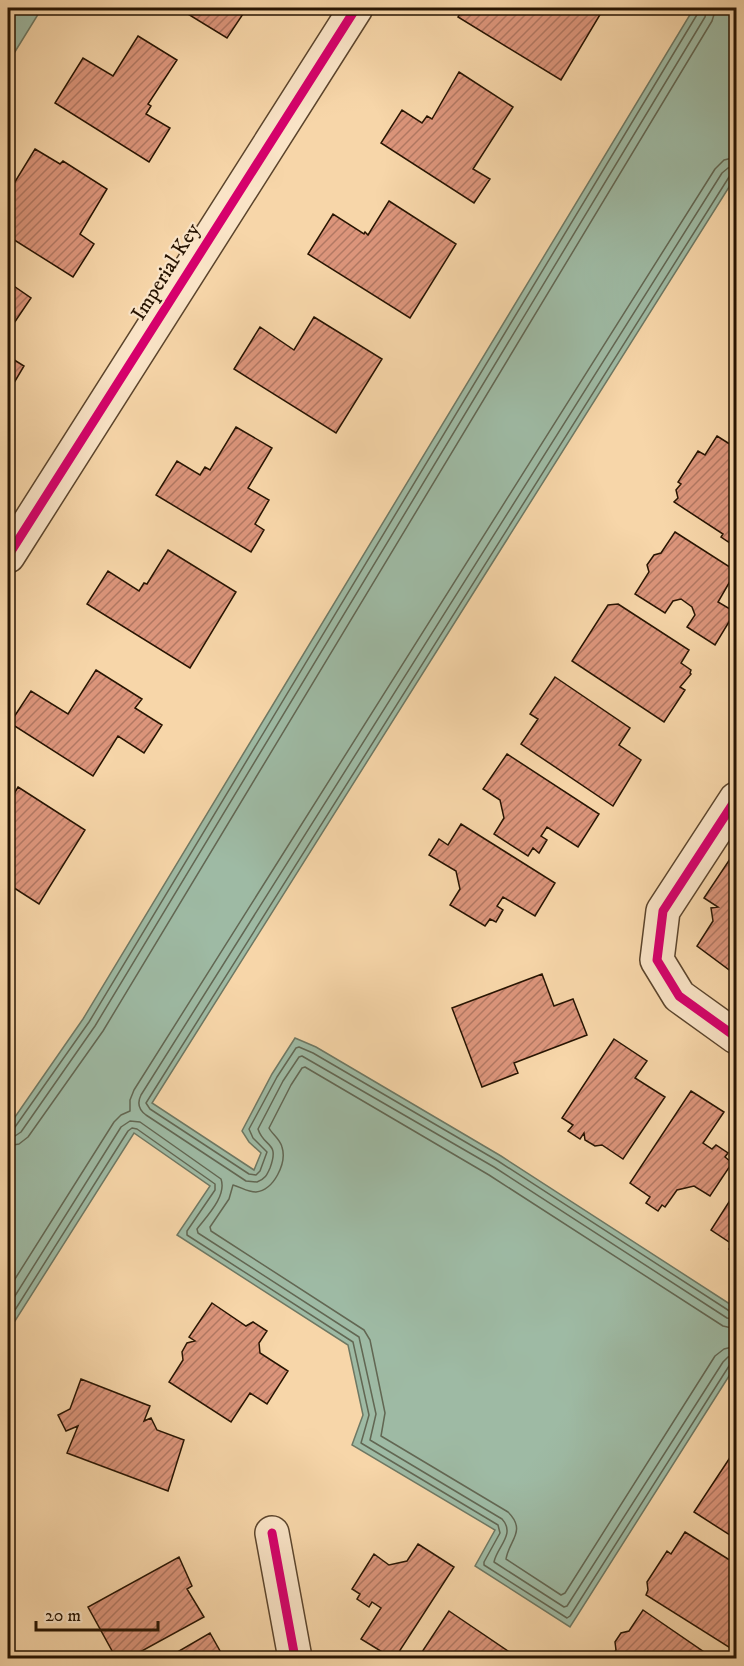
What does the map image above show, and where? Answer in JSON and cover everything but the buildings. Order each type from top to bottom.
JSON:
[{"type":"street","name":"Imperial Key","points":[[8,556],[356,8]]},
{"type":"street","points":[[736,800],[663,911],[657,960],[678,996],[736,1037]]},
{"type":"street","points":[[272,1533],[295,1659]]},
{"type":"water","points":[[8,8],[42,8],[8,63]]},
{"type":"water","points":[[694,8],[736,8],[736,176],[152,1103],[254,1170],[261,1153],[249,1142],[242,1131],[272,1074],[295,1038],[316,1047],[501,1156],[736,1308],[736,1365],[570,1627],[475,1566],[495,1530],[352,1445],[363,1415],[348,1345],[177,1235],[210,1186],[134,1133],[8,1332],[8,1127],[83,1019]]},
{"type":"cycle path","points":[[8,556],[356,8]]},
{"type":"cycle path","points":[[736,799],[663,911],[657,960],[679,996],[736,1037]]},
{"type":"cycle path","points":[[272,1533],[295,1658]]}]
